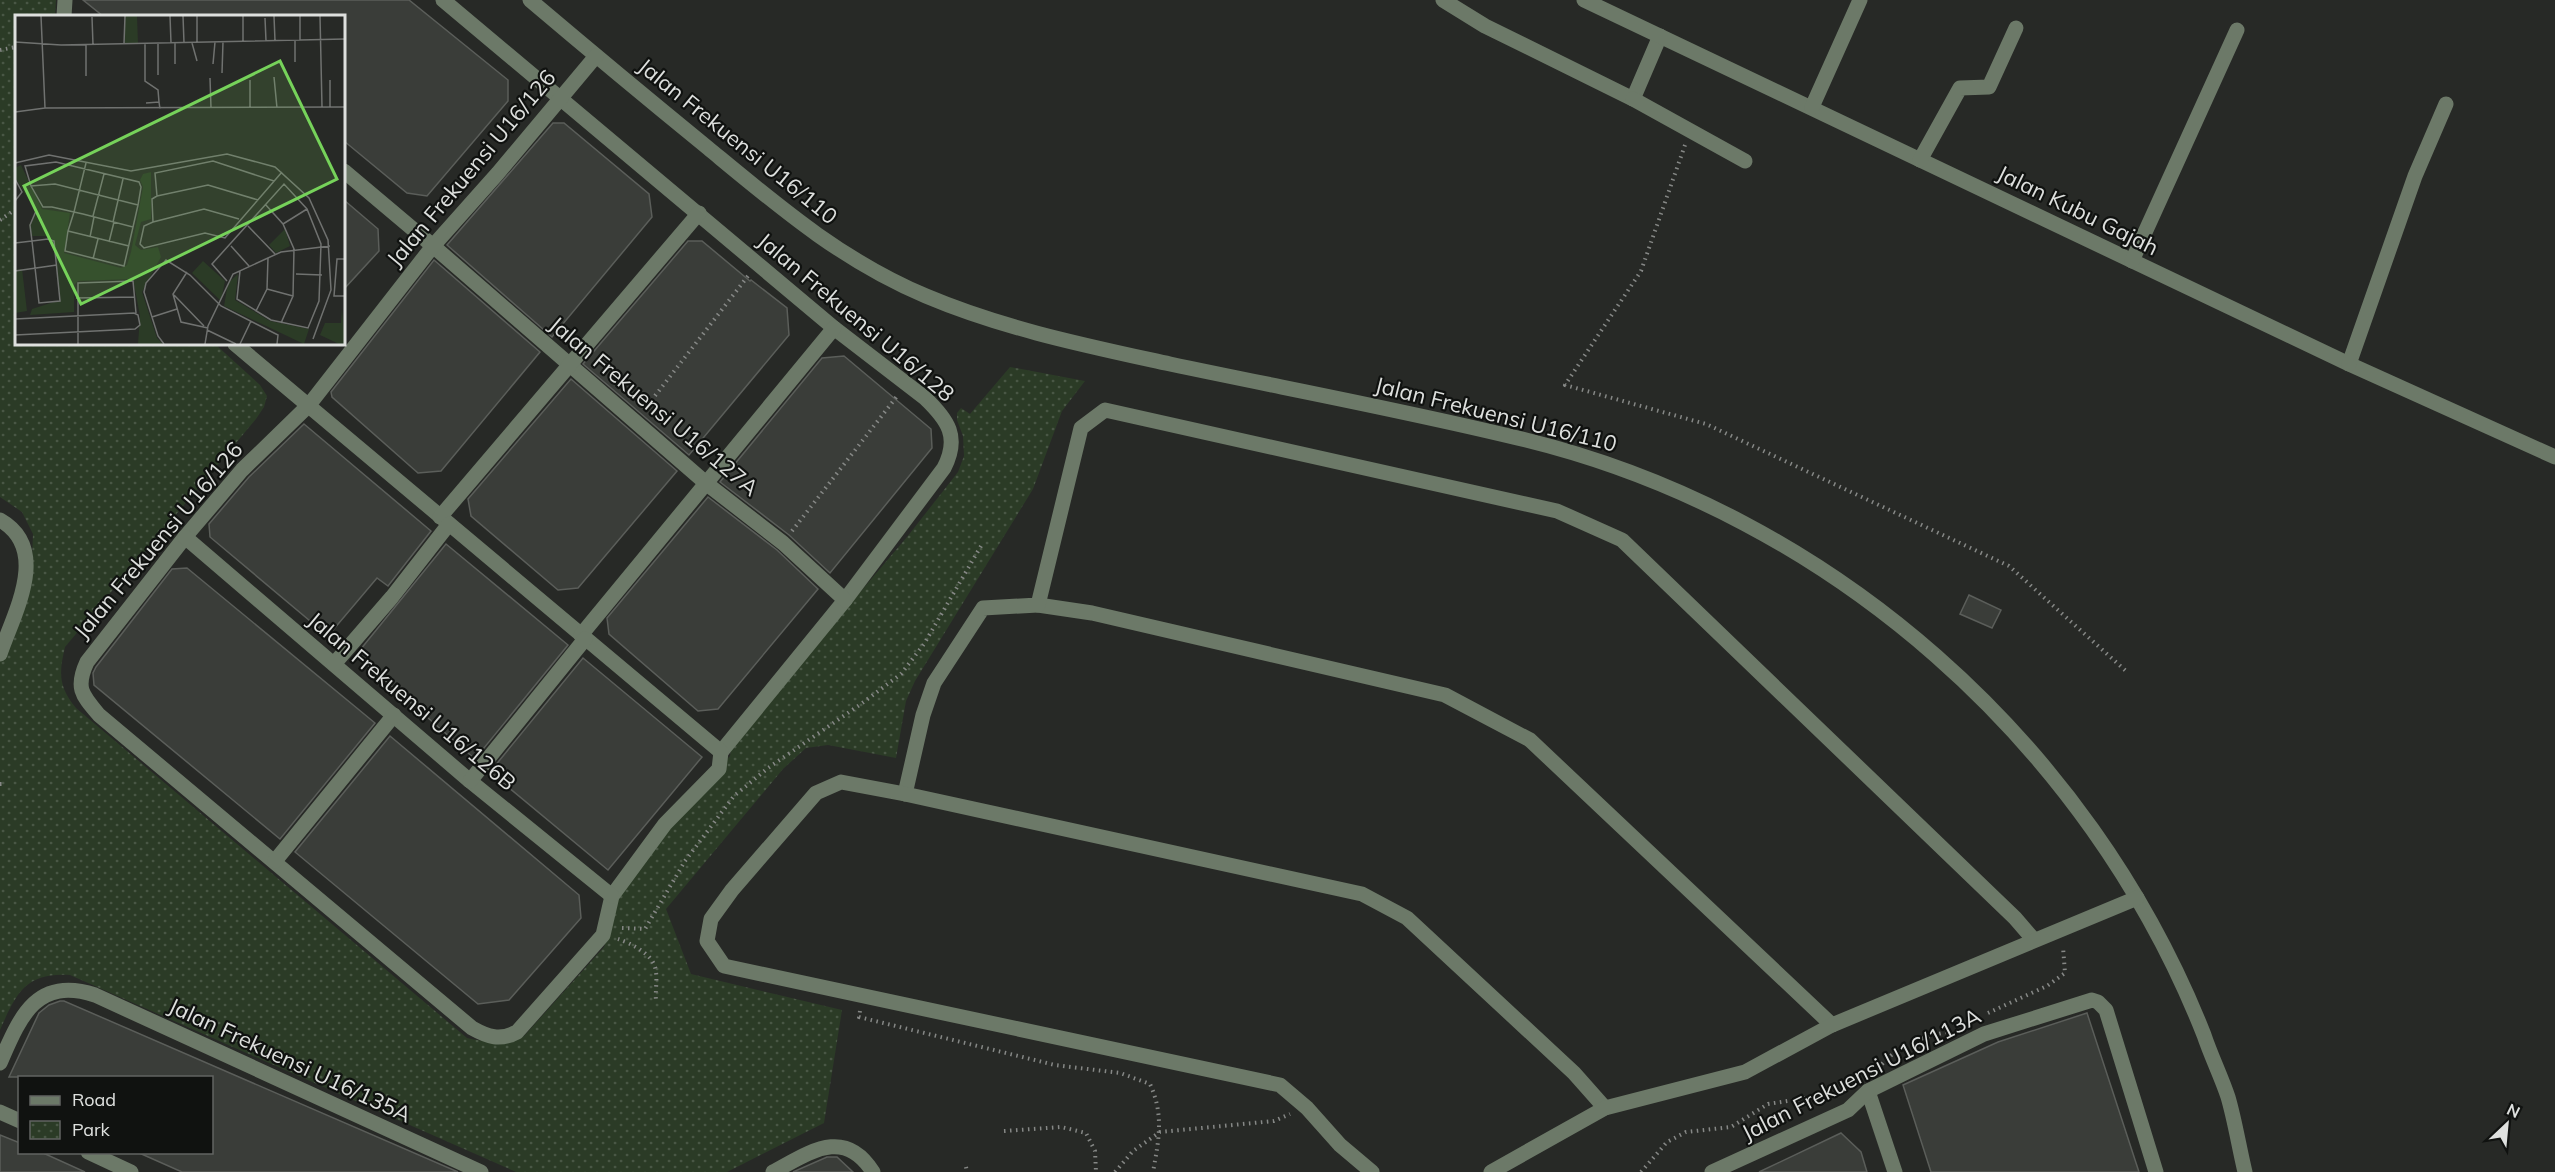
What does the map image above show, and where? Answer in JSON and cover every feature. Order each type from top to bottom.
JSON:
[{"type":"street","points":[[64,15],[65,0]]},
{"type":"street","name":"Jalan Frekuensi U16/128","points":[[442,0],[834,328],[936,409],[946,421],[953,444],[944,468],[845,600],[721,752],[719,769],[666,824],[612,896]]},
{"type":"street","name":"Jalan Frekuensi U16/110","points":[[530,0],[804,227],[878,274],[928,297],[1002,323],[1097,348],[1526,440],[1612,464],[1662,483],[1768,536],[1844,585],[1914,636],[1979,696],[2040,759],[2095,832],[2138,898],[2186,989],[2228,1097],[2245,1172]]},
{"type":"street","points":[[1443,0],[1485,26],[1633,99],[1745,161]]},
{"type":"street","name":"Jalan Kubu Gajah","points":[[1584,0],[2349,364],[2555,457]]},
{"type":"street","points":[[1812,107],[1860,0]]},
{"type":"street","points":[[1920,160],[1960,88],[1989,87],[2016,28]]},
{"type":"street","points":[[2132,261],[2237,30]]},
{"type":"street","points":[[1633,99],[1660,36]]},
{"type":"street","name":"Jalan Frekuensi U16/126","points":[[596,56],[498,173],[433,246],[309,405],[242,470],[185,537],[87,662],[80,681],[85,698],[99,714],[472,1028],[484,1035],[507,1038],[517,1032],[604,930]]},
{"type":"street","points":[[2349,364],[2415,176],[2446,104]]},
{"type":"street","name":"Jalan Frekuensi U16/127A","points":[[345,172],[636,420],[707,484],[783,543],[845,600]]},
{"type":"street","points":[[334,664],[392,597],[445,521],[570,364],[699,213]]},
{"type":"street","points":[[470,781],[583,637],[834,328]]},
{"type":"street","points":[[236,345],[721,752]]},
{"type":"street","points":[[1038,605],[1081,428],[1105,410],[1557,511],[1622,540],[2015,918],[2034,940]]},
{"type":"street","points":[[0,520],[21,540],[28,564],[0,654]]},
{"type":"street","name":"Jalan Frekuensi U16/126B","points":[[185,537],[470,781],[612,896]]},
{"type":"street","points":[[905,794],[923,715],[934,682],[982,608],[1038,605],[1092,613],[1445,695],[1530,740],[1832,1025]]},
{"type":"street","points":[[275,861],[394,715]]},
{"type":"street","points":[[1372,1172],[1340,1145],[1307,1107],[1280,1085],[724,966],[707,941],[711,919],[732,890],[816,793],[842,782],[905,794],[1362,894],[1407,918],[1574,1073],[1605,1108]]},
{"type":"street","points":[[604,930],[612,896]]},
{"type":"street","points":[[1491,1172],[1605,1108],[1745,1072],[1832,1025],[2138,898]]},
{"type":"street","name":"Jalan Frekuensi U16/135A","points":[[0,1063],[24,1013],[35,1002],[49,994],[64,990],[80,991],[95,995],[481,1172]]},
{"type":"street","name":"Jalan Frekuensi U16/113A","points":[[1712,1172],[1848,1110],[1869,1090],[1984,1034],[2086,1001],[2098,1002],[2106,1010],[2156,1172]]},
{"type":"street","points":[[1869,1090],[1895,1172]]},
{"type":"street","points":[[0,1112],[18,1120]]},
{"type":"street","points":[[773,1172],[821,1147],[835,1146],[857,1153],[873,1172]]},
{"type":"street","points":[[92,1154],[131,1172]]},
{"type":"path","points":[[0,50],[15,46]]},
{"type":"path","points":[[1690,131],[1641,271],[1565,385],[1706,424],[2009,566],[2127,672]]},
{"type":"path","points":[[0,220],[15,210]]},
{"type":"path","points":[[636,420],[758,264]]},
{"type":"path","points":[[783,543],[906,385]]},
{"type":"path","points":[[604,930],[645,929],[685,861],[734,796],[768,768],[901,674],[924,644],[981,546]]},
{"type":"path","points":[[1986,1015],[2046,986],[2065,973],[2062,928]]},
{"type":"path","points":[[604,930],[645,954],[655,966],[656,1001]]},
{"type":"path","points":[[863,995],[859,1017],[1055,1065],[1120,1073],[1150,1084],[1159,1103],[1160,1132],[1153,1172]]},
{"type":"path","points":[[1878,1070],[1896,1049],[1911,1041],[1948,1031]]},
{"type":"path","points":[[1641,1172],[1667,1142],[1686,1132],[1731,1127],[1768,1104],[1826,1097],[1845,1092]]},
{"type":"path","points":[[1115,1172],[1133,1151],[1160,1132],[1274,1121],[1307,1107]]},
{"type":"path","points":[[1004,1131],[1061,1127],[1086,1133],[1095,1151],[1096,1172]]},
{"type":"green space","points":[[0,0],[56,0],[55,15],[15,15],[15,345],[216,345],[260,385],[267,396],[264,407],[256,419],[65,647],[61,672],[63,686],[76,708],[467,1038],[496,1042],[524,1036],[604,947],[610,928],[611,895],[672,818],[730,756],[732,744],[740,733],[907,537],[958,472],[964,456],[963,436],[957,420],[957,413],[961,408],[970,414],[1010,367],[1085,381],[1062,411],[1033,489],[915,681],[906,701],[896,758],[828,745],[806,748],[783,769],[666,909],[691,974],[842,1010],[824,1123],[727,1172],[516,1172],[70,975],[42,977],[24,988],[11,1006],[0,1030],[0,650],[32,557],[33,534],[22,512],[0,497]]},
{"type":"building","points":[[83,0],[409,0],[508,80],[508,101],[427,196],[407,193],[345,142],[345,15],[102,15]]},
{"type":"building","points":[[553,123],[564,123],[649,194],[652,217],[552,337],[447,245]]},
{"type":"building","points":[[345,201],[378,229],[379,251],[345,288]]},
{"type":"building","points":[[688,241],[702,241],[787,308],[789,335],[689,455],[583,364]]},
{"type":"building","points":[[434,260],[540,352],[441,471],[418,473],[332,397],[331,392]]},
{"type":"building","points":[[844,356],[931,429],[932,448],[830,573],[789,535],[720,482],[822,358]]},
{"type":"building","points":[[571,379],[677,471],[578,588],[558,590],[471,516],[468,499]]},
{"type":"building","points":[[304,424],[431,531],[388,586],[377,578],[328,636],[210,537],[209,524],[249,477]]},
{"type":"building","points":[[708,497],[777,550],[818,589],[718,709],[698,711],[609,634],[607,618]]},
{"type":"building","points":[[446,544],[568,645],[475,759],[356,655]]},
{"type":"building","points":[[187,568],[375,723],[280,839],[94,685],[93,673],[96,667],[172,569]]},
{"type":"building","points":[[1969,595],[2001,610],[1992,628],[1960,614]]},
{"type":"building","points":[[583,658],[702,757],[608,870],[490,772]]},
{"type":"building","points":[[390,736],[579,895],[581,918],[509,1000],[478,1004],[295,852]]},
{"type":"building","points":[[64,1001],[458,1172],[182,1172],[142,1154],[213,1154],[213,1076],[9,1077],[39,1013],[49,1005]]},
{"type":"building","points":[[2087,1013],[2139,1172],[1931,1172],[1903,1085],[1998,1042]]},
{"type":"building","points":[[1841,1133],[1861,1152],[1867,1172],[1759,1172]]},
{"type":"building","points":[[0,1135],[18,1142],[18,1154],[45,1154],[85,1172],[0,1172]]},
{"type":"building","points":[[827,1157],[837,1157],[853,1172],[793,1172]]}]
